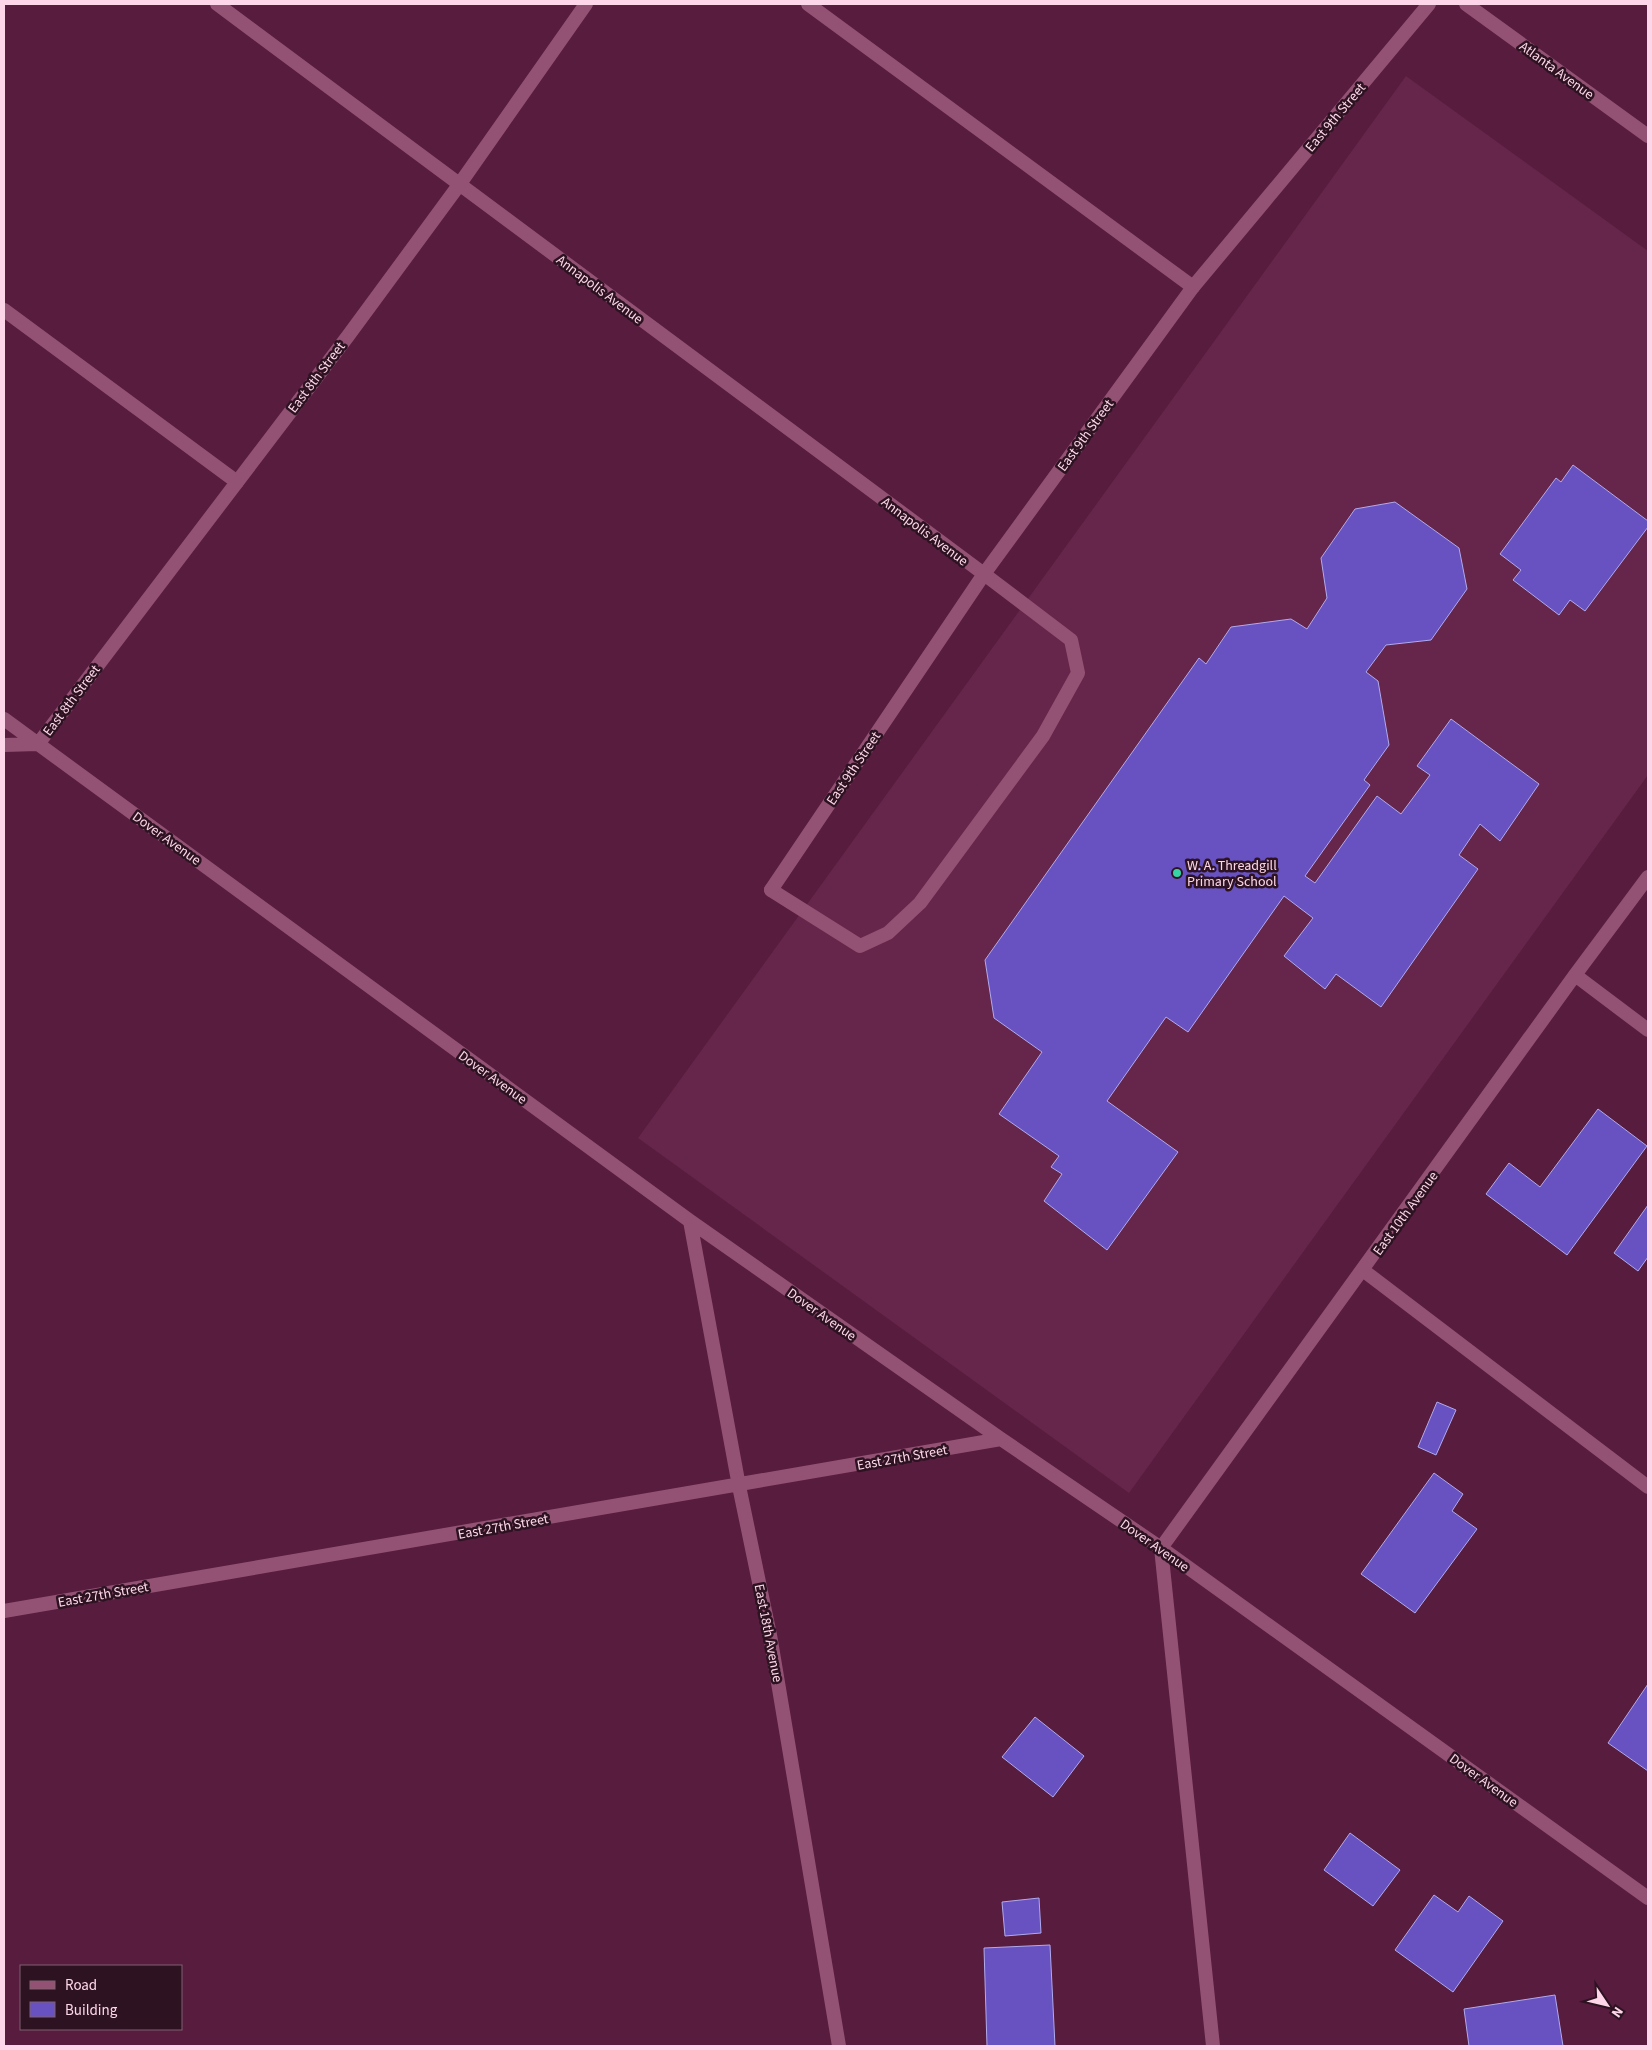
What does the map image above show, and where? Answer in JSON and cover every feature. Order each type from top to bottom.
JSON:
[{"type":"street","name":"Annapolis Avenue","points":[[217,4],[1071,640],[1078,673],[1043,736],[920,903],[888,934],[860,946],[771,890]]},
{"type":"street","name":"East 8th Street","points":[[38,744],[348,336],[459,185],[586,4]]},
{"type":"street","points":[[808,4],[1193,287]]},
{"type":"street","name":"East 9th Street","points":[[771,890],[984,574],[1193,287],[1429,4]]},
{"type":"street","name":"Atlanta Avenue","points":[[1466,4],[1648,136]]},
{"type":"street","points":[[4,310],[237,482]]},
{"type":"street","name":"Dover Avenue","points":[[4,719],[690,1222],[1001,1439],[1162,1548],[1648,1898]]},
{"type":"street","points":[[4,745],[38,744]]},
{"type":"street","name":"East 10th Avenue","points":[[1162,1548],[1364,1271],[1575,975],[1648,877]]},
{"type":"street","points":[[1575,975],[1648,1030]]},
{"type":"street","name":"East 18th Avenue","points":[[690,1222],[739,1486],[770,1635],[839,2046]]},
{"type":"street","points":[[1364,1271],[1648,1486]]},
{"type":"street","name":"East 27th Street","points":[[4,1611],[739,1486],[1001,1439]]},
{"type":"street","points":[[1162,1548],[1212,2046]]},
{"type":"shaded area","points":[[1406,76],[1648,251],[1648,775],[1129,1493],[638,1138]]},
{"type":"building","points":[[1573,465],[1648,521],[1648,527],[1585,611],[1570,600],[1559,615],[1513,580],[1521,570],[1500,554],[1556,478],[1561,482]]},
{"type":"building","name":"W. A. Threadgill Primary School","points":[[1395,502],[1459,548],[1467,589],[1431,640],[1386,645],[1366,672],[1378,681],[1389,745],[1364,780],[1370,785],[1305,876],[1315,883],[1377,796],[1401,814],[1430,775],[1417,766],[1451,719],[1539,784],[1500,841],[1480,824],[1459,855],[1478,869],[1381,1007],[1336,974],[1325,989],[1284,956],[1313,918],[1284,896],[1188,1032],[1166,1017],[1107,1101],[1178,1152],[1107,1250],[1044,1201],[1062,1174],[1051,1167],[1059,1156],[999,1114],[1042,1052],[994,1018],[985,960],[1199,658],[1206,664],[1231,627],[1291,619],[1307,629],[1327,598],[1321,558],[1355,509]]},
{"type":"building","points":[[1598,1109],[1647,1146],[1567,1255],[1486,1194],[1509,1163],[1540,1187]]},
{"type":"building","points":[[1648,1205],[1648,1257],[1638,1271],[1614,1253]]},
{"type":"building","points":[[1437,1402],[1456,1410],[1436,1455],[1418,1447]]},
{"type":"building","points":[[1434,1473],[1463,1494],[1452,1511],[1477,1529],[1415,1613],[1361,1574]]},
{"type":"building","points":[[1648,1684],[1648,1771],[1608,1743]]},
{"type":"building","points":[[1035,1717],[1084,1756],[1053,1797],[1002,1757]]},
{"type":"building","points":[[1350,1833],[1400,1870],[1373,1906],[1324,1870]]},
{"type":"building","points":[[1434,1895],[1458,1912],[1469,1896],[1503,1921],[1453,1992],[1395,1950]]},
{"type":"building","points":[[1039,1898],[1041,1933],[1005,1936],[1002,1902]]},
{"type":"building","points":[[1050,1945],[1055,2046],[987,2046],[984,1948]]},
{"type":"building","points":[[1555,1995],[1563,2046],[1469,2046],[1464,2009]]},
{"type":"place","name":"W. A. Threadgill Primary School","points":[[1177,873]]}]
